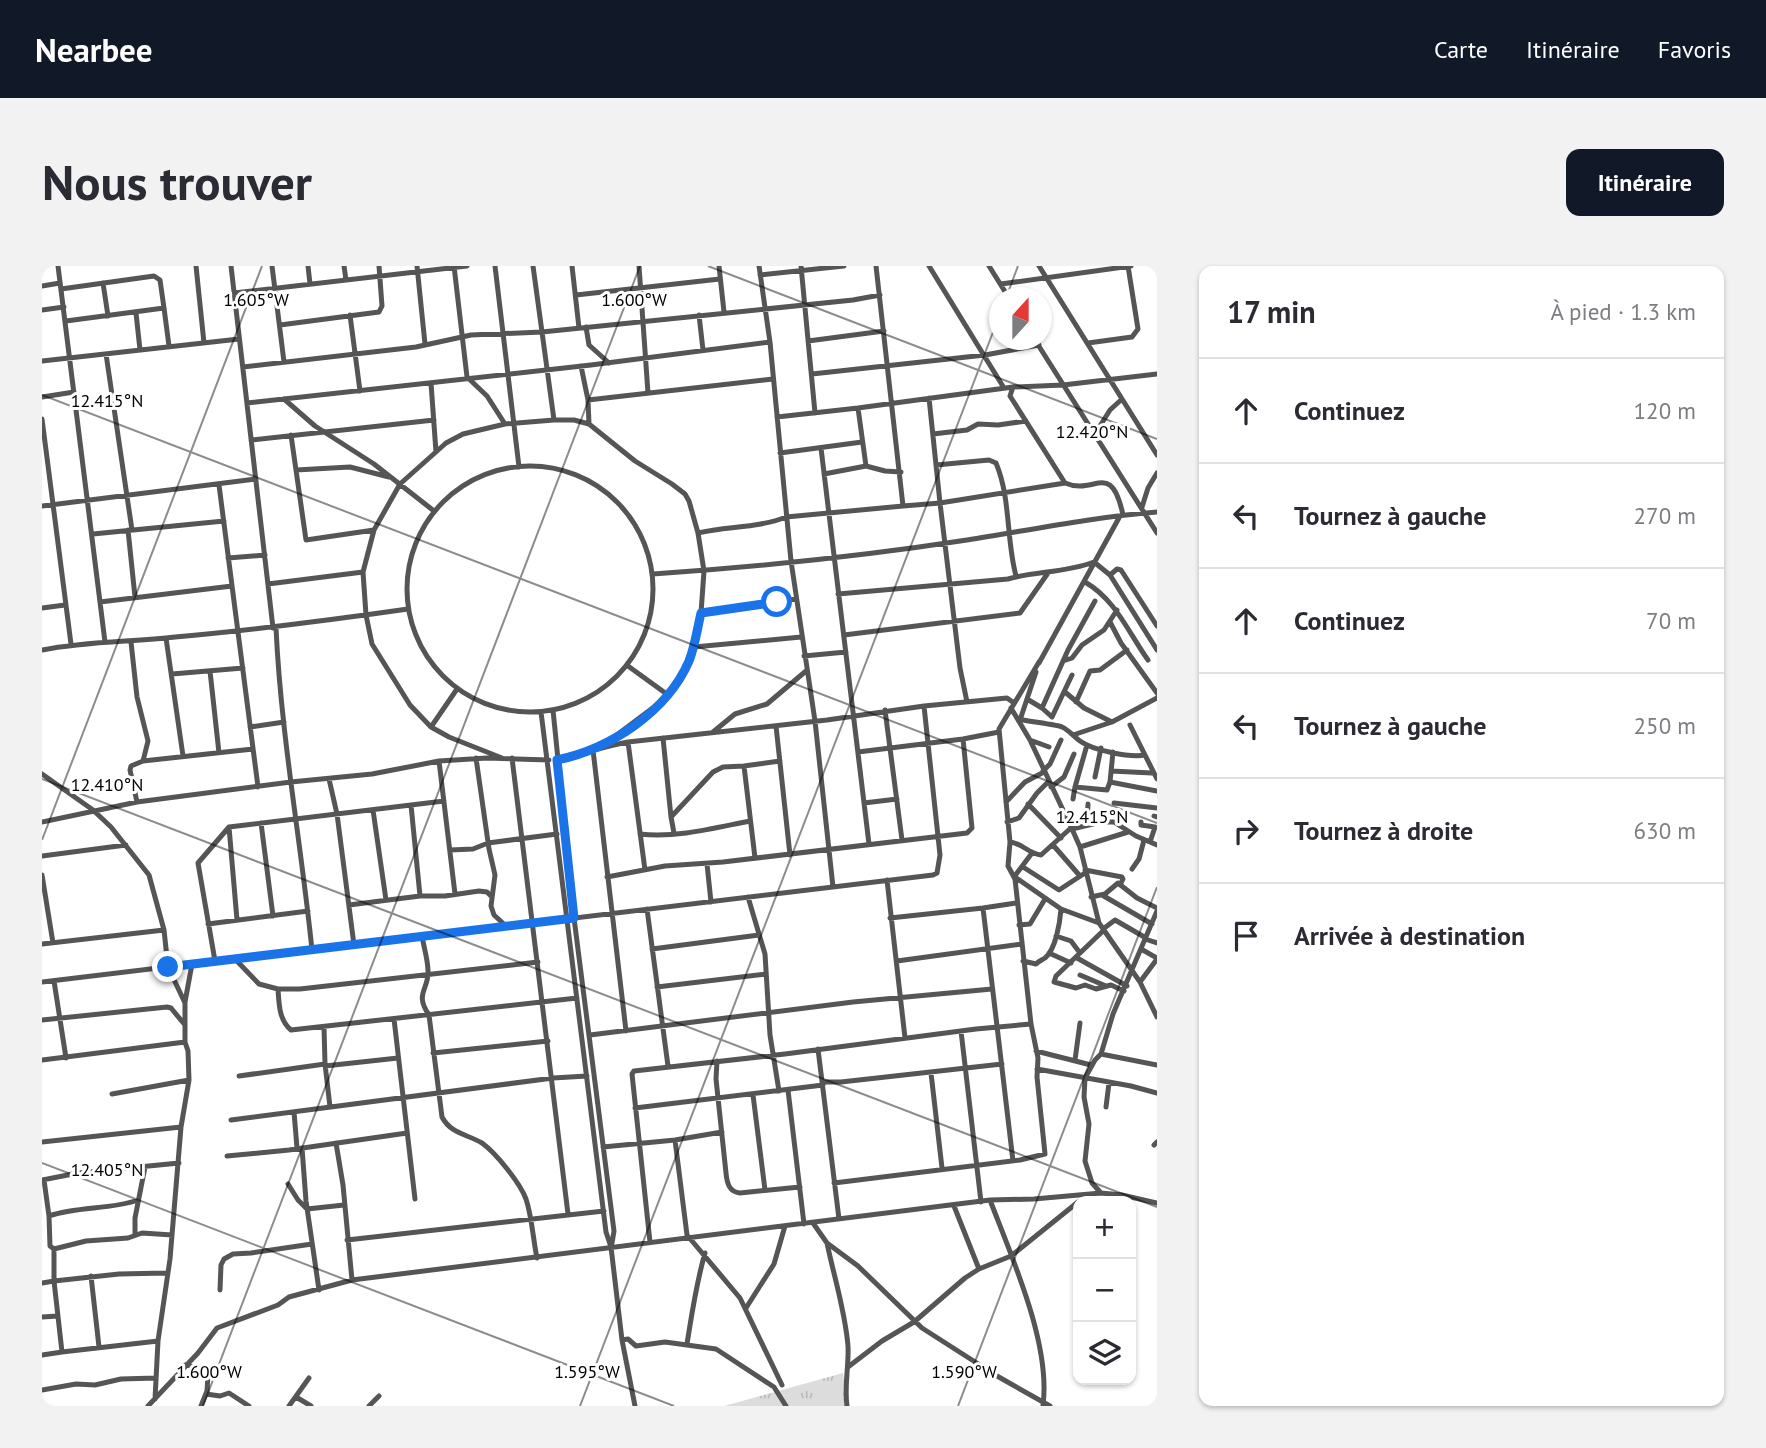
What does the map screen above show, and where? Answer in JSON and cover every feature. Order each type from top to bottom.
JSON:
[{"type":"street","points":[[58,266],[105,642]]},
{"type":"street","points":[[196,266],[204,343]]},
{"type":"street","points":[[231,266],[312,950]]},
{"type":"street","points":[[272,266],[284,362]]},
{"type":"street","points":[[308,266],[310,284]]},
{"type":"street","points":[[344,266],[346,280]]},
{"type":"street","points":[[280,325],[379,313],[382,310],[379,266]]},
{"type":"street","points":[[234,293],[380,276],[417,269],[467,266]]},
{"type":"street","points":[[495,266],[519,467]]},
{"type":"street","points":[[533,266],[554,420]]},
{"type":"street","points":[[572,266],[583,328],[589,345],[610,363]]},
{"type":"street","points":[[639,266],[648,393]]},
{"type":"street","points":[[719,266],[724,312]]},
{"type":"street","points":[[759,266],[770,342],[790,562],[815,722],[833,887]]},
{"type":"street","points":[[760,275],[802,268],[845,266]]},
{"type":"street","points":[[876,266],[903,506]]},
{"type":"street","points":[[929,266],[1065,484]]},
{"type":"street","points":[[989,266],[1003,287]]},
{"type":"street","points":[[1039,266],[1157,455]]},
{"type":"street","points":[[1001,284],[1129,266],[1138,329],[1136,334],[1132,337],[1088,343]]},
{"type":"street","points":[[454,267],[467,377],[487,396],[505,424]]},
{"type":"street","points":[[802,268],[815,413]]},
{"type":"street","points":[[417,269],[425,344]]},
{"type":"street","points":[[42,286],[103,283],[154,276],[160,280],[169,346]]},
{"type":"street","points":[[576,295],[720,279]]},
{"type":"street","points":[[103,283],[108,316]]},
{"type":"street","points":[[243,367],[355,354],[463,336],[583,328],[880,295]]},
{"type":"street","points":[[42,310],[64,307]]},
{"type":"street","points":[[66,321],[164,308]]},
{"type":"street","points":[[136,313],[140,350]]},
{"type":"street","points":[[699,314],[703,350]]},
{"type":"street","points":[[350,315],[360,391]]},
{"type":"street","points":[[808,341],[884,331]]},
{"type":"street","points":[[42,361],[239,339]]},
{"type":"street","points":[[247,403],[610,363],[770,342]]},
{"type":"street","points":[[811,374],[985,355],[1005,350]]},
{"type":"street","points":[[1042,350],[1157,533]]},
{"type":"street","points":[[106,354],[126,496],[135,597]]},
{"type":"street","points":[[581,366],[589,424]]},
{"type":"street","points":[[777,417],[1004,388],[1063,385],[1157,374]]},
{"type":"street","points":[[587,400],[773,379]]},
{"type":"street","points":[[431,383],[436,452]]},
{"type":"street","points":[[1010,396],[1013,387]]},
{"type":"street","points":[[42,397],[74,392]]},
{"type":"street","points":[[929,398],[944,543],[967,702]]},
{"type":"street","points":[[284,399],[321,431],[374,464],[434,511]]},
{"type":"street","points":[[1095,434],[1110,410],[1122,399]]},
{"type":"street","points":[[858,408],[866,466]]},
{"type":"street","points":[[42,419],[45,468],[53,505],[71,644]]},
{"type":"street","points":[[251,440],[434,420]]},
{"type":"street","points":[[502,758],[459,743],[431,726],[410,705],[372,644],[366,615],[363,572],[374,530],[400,484],[436,452],[463,434],[505,424],[554,420],[589,424],[635,461],[685,494],[698,533],[704,571],[701,613],[694,647],[680,678],[667,695],[652,710],[602,746],[557,760]]},
{"type":"street","points":[[933,433],[967,430],[978,424],[998,425],[1026,421]]},
{"type":"street","points":[[291,435],[306,540],[374,530]]},
{"type":"street","points":[[780,453],[862,442]]},
{"type":"street","points":[[821,448],[869,844]]},
{"type":"street","points":[[936,465],[993,461],[1002,477],[1011,542],[1010,554],[1016,576]]},
{"type":"street","points":[[533,466],[563,471],[581,477],[604,491],[616,501],[635,525],[648,553],[653,574],[650,623],[628,666],[605,688],[592,696],[541,712],[510,711],[457,689],[439,672],[422,649],[408,609],[407,575],[411,559],[416,543],[434,511],[470,482],[501,470],[519,467],[533,466]]},
{"type":"street","points":[[824,474],[866,466],[901,472]]},
{"type":"street","points":[[296,470],[350,467],[392,478]]},
{"type":"street","points":[[1143,510],[1147,488],[1157,473]]},
{"type":"street","points":[[42,506],[256,479]]},
{"type":"street","points":[[698,533],[775,522],[786,517],[940,503],[1065,484],[1071,486],[1098,482],[1114,487],[1122,515],[1000,725],[999,732],[1010,842],[1008,866],[1015,877],[1060,909],[1102,927]]},
{"type":"street","points":[[219,485],[258,787]]},
{"type":"street","points":[[653,574],[834,557],[944,543],[1143,510],[1157,512]]},
{"type":"street","points":[[93,534],[224,521]]},
{"type":"street","points":[[228,558],[265,555]]},
{"type":"street","points":[[838,594],[1008,579],[1065,571],[1094,562]]},
{"type":"street","points":[[1094,562],[1110,575],[1157,650]]},
{"type":"street","points":[[1110,575],[1117,569],[1121,570],[1157,626]]},
{"type":"street","points":[[268,584],[363,572]]},
{"type":"street","points":[[844,635],[1020,613],[1048,573]]},
{"type":"street","points":[[1085,582],[1117,610],[1148,660]]},
{"type":"street","points":[[100,601],[232,586]]},
{"type":"street","points":[[701,613],[796,599]]},
{"type":"street","points":[[1042,708],[1095,601]]},
{"type":"street","points":[[42,608],[65,605]]},
{"type":"street","points":[[42,650],[71,644],[131,642],[274,628],[408,609]]},
{"type":"street","points":[[1063,661],[1072,657],[1082,645],[1104,630],[1117,610]]},
{"type":"street","points":[[1073,735],[1112,722],[1157,696],[1110,622]]},
{"type":"street","points":[[694,647],[801,637]]},
{"type":"street","points":[[166,638],[183,757]]},
{"type":"street","points":[[131,642],[137,696],[148,741],[143,761]]},
{"type":"street","points":[[1076,702],[1090,671],[1100,670],[1127,650]]},
{"type":"street","points":[[804,656],[846,652]]},
{"type":"street","points":[[1019,720],[1039,662]]},
{"type":"street","points":[[628,666],[667,695]]},
{"type":"street","points":[[172,674],[243,668]]},
{"type":"street","points":[[210,671],[219,753]]},
{"type":"street","points":[[713,732],[735,714],[767,704],[806,671]]},
{"type":"street","points":[[1052,717],[1072,676]]},
{"type":"street","points":[[431,726],[457,689]]},
{"type":"street","points":[[1065,692],[1093,714],[1112,722]]},
{"type":"street","points":[[602,746],[815,722],[885,710],[1007,698],[1030,740],[1080,847],[1083,873],[1102,927],[1140,982],[1157,1017]]},
{"type":"street","points":[[1027,699],[1087,745],[1126,756],[1145,755]]},
{"type":"street","points":[[42,982],[937,873],[939,836],[923,706]]},
{"type":"street","points":[[553,710],[574,918],[614,1231],[611,1247]]},
{"type":"street","points":[[885,710],[902,840]]},
{"type":"street","points":[[541,712],[604,1211],[622,1340],[635,1406]]},
{"type":"street","points":[[1019,720],[1060,725]]},
{"type":"street","points":[[250,727],[284,722]]},
{"type":"street","points":[[1130,725],[1133,736],[1157,779]]},
{"type":"street","points":[[776,726],[790,855]]},
{"type":"street","points":[[858,752],[999,732]]},
{"type":"street","points":[[663,738],[674,833]]},
{"type":"street","points":[[607,877],[665,866],[790,855],[967,833],[972,828],[963,739]]},
{"type":"street","points":[[1030,740],[1049,747]]},
{"type":"street","points":[[1006,803],[1023,784],[1044,771],[1061,740]]},
{"type":"street","points":[[628,742],[645,870]]},
{"type":"street","points":[[1073,799],[1087,745]]},
{"type":"street","points":[[1094,777],[1101,748]]},
{"type":"street","points":[[137,802],[131,766],[143,761],[253,749]]},
{"type":"street","points":[[593,750],[626,1031]]},
{"type":"street","points":[[1075,787],[1107,789],[1113,752]]},
{"type":"street","points":[[1007,822],[1018,818],[1028,804],[1050,784],[1064,777],[1074,754]]},
{"type":"street","points":[[42,822],[137,802],[372,774],[439,761],[476,758],[548,760]]},
{"type":"street","points":[[476,758],[495,875],[491,906],[494,915],[506,926]]},
{"type":"street","points":[[512,758],[568,1214]]},
{"type":"street","points":[[439,761],[455,894]]},
{"type":"street","points":[[671,817],[713,772],[723,767],[780,761]]},
{"type":"street","points":[[744,766],[755,858]]},
{"type":"street","points":[[1111,771],[1153,773]]},
{"type":"street","points":[[42,774],[45,780],[93,810],[126,845],[149,875],[164,930],[168,967],[185,1003]]},
{"type":"street","points":[[329,779],[337,814],[354,945]]},
{"type":"street","points":[[1110,782],[1128,788],[1157,791]]},
{"type":"street","points":[[864,803],[897,799]]},
{"type":"street","points":[[215,961],[198,863],[229,827],[444,802]]},
{"type":"street","points":[[1114,803],[1157,808]]},
{"type":"street","points":[[1028,804],[1060,838]]},
{"type":"street","points":[[1087,825],[1088,804]]},
{"type":"street","points":[[411,805],[421,895]]},
{"type":"street","points":[[373,810],[386,900]]},
{"type":"street","points":[[640,834],[710,829],[750,821]]},
{"type":"street","points":[[1132,869],[1150,842],[1156,827],[1141,825],[1141,822]]},
{"type":"street","points":[[261,823],[273,915]]},
{"type":"street","points":[[1010,842],[1032,853],[1042,854],[1072,828],[1117,823],[1128,832],[1150,842]]},
{"type":"street","points":[[229,827],[237,920]]},
{"type":"street","points":[[1080,847],[1128,832]]},
{"type":"street","points":[[450,850],[473,849],[488,843],[557,834]]},
{"type":"street","points":[[42,856],[126,845]]},
{"type":"street","points":[[1053,845],[1083,873],[1122,877],[1121,885]]},
{"type":"street","points":[[834,1183],[1013,1161],[1045,1154],[1038,1058],[1031,1024],[1016,903],[1015,877],[1032,853]]},
{"type":"street","points":[[707,864],[711,902]]},
{"type":"street","points":[[1023,867],[1059,890]]},
{"type":"street","points":[[1052,903],[1059,890],[1083,873]]},
{"type":"street","points":[[42,875],[53,943]]},
{"type":"street","points":[[887,880],[905,1038]]},
{"type":"street","points":[[1091,897],[1102,895],[1115,884],[1121,885],[1157,910],[1153,927],[1113,1014],[1101,1054],[1091,1065],[1085,1078],[1084,1097],[1089,1124],[1085,1161],[1092,1184],[1101,1193]]},
{"type":"street","points":[[349,905],[421,895],[483,891],[491,896]]},
{"type":"street","points":[[1102,895],[1153,927]]},
{"type":"street","points":[[748,897],[765,954],[773,1055],[779,1091]]},
{"type":"street","points":[[1019,925],[1032,922],[1045,899]]},
{"type":"street","points":[[1140,919],[1144,902]]},
{"type":"street","points":[[890,918],[1016,903]]},
{"type":"street","points":[[983,908],[1013,1161]]},
{"type":"street","points":[[647,909],[668,1066]]},
{"type":"street","points":[[1023,961],[1036,964],[1049,953],[1060,923],[1060,909]]},
{"type":"street","points":[[208,924],[308,911]]},
{"type":"street","points":[[1125,988],[1106,986],[1096,989],[1085,985],[1079,989],[1054,982],[1056,976],[1078,956],[1102,927],[1115,920],[1157,943]]},
{"type":"street","points":[[42,944],[164,930]]},
{"type":"street","points":[[652,949],[759,935]]},
{"type":"street","points":[[422,936],[429,974],[422,1005],[429,1015],[444,1122],[455,1132],[483,1144],[504,1165],[522,1190],[537,1258]]},
{"type":"street","points":[[1056,936],[1071,942],[1078,956],[1125,988]]},
{"type":"street","points":[[897,961],[1021,944]]},
{"type":"street","points":[[1140,982],[1157,959],[1141,949]]},
{"type":"street","points":[[1049,953],[1071,963]]},
{"type":"street","points":[[235,959],[259,984],[278,989],[538,962]]},
{"type":"street","points":[[155,1399],[158,1341],[172,1235],[181,1126],[189,1080],[185,1003],[192,964]]},
{"type":"street","points":[[657,987],[766,974]]},
{"type":"street","points":[[1080,975],[1106,986]]},
{"type":"street","points":[[54,981],[65,1058]]},
{"type":"street","points":[[278,989],[279,1008],[287,1026],[292,1030],[578,998]]},
{"type":"street","points":[[590,1035],[992,989]]},
{"type":"street","points":[[42,1020],[167,1007],[171,1008],[185,1025]]},
{"type":"street","points":[[394,1018],[415,1199]]},
{"type":"street","points":[[1075,1060],[1080,1023]]},
{"type":"street","points":[[650,1242],[632,1072],[1031,1024]]},
{"type":"street","points":[[324,1027],[330,1107]]},
{"type":"street","points":[[961,1031],[981,1202]]},
{"type":"street","points":[[433,1053],[548,1041]]},
{"type":"street","points":[[42,1060],[185,1042]]},
{"type":"street","points":[[818,1049],[839,1219]]},
{"type":"street","points":[[1036,1051],[1091,1065]]},
{"type":"street","points":[[1101,1054],[1157,1065]]},
{"type":"street","points":[[239,1076],[398,1058]]},
{"type":"street","points":[[717,1061],[718,1097],[727,1180],[731,1191],[740,1193],[800,1187]]},
{"type":"street","points":[[635,1108],[1002,1064]]},
{"type":"street","points":[[1037,1069],[1157,1093]]},
{"type":"street","points":[[931,1073],[942,1168]]},
{"type":"street","points":[[231,1120],[553,1078],[587,1076]]},
{"type":"street","points":[[112,1094],[189,1080]]},
{"type":"street","points":[[1107,1107],[1109,1083]]},
{"type":"street","points":[[788,1090],[804,1224]]},
{"type":"street","points":[[753,1095],[765,1190]]},
{"type":"street","points":[[294,1112],[319,1290]]},
{"type":"street","points":[[42,1142],[181,1126]]},
{"type":"street","points":[[603,1147],[722,1132]]},
{"type":"street","points":[[227,1156],[407,1133]]},
{"type":"street","points":[[675,1140],[684,1225],[689,1238],[705,1253],[746,1308],[782,1385]]},
{"type":"street","points":[[335,1143],[352,1280]]},
{"type":"street","points":[[62,1352],[54,1281],[54,1249],[50,1246],[43,1180],[78,1173],[179,1163]]},
{"type":"street","points":[[135,1235],[135,1218],[145,1167]]},
{"type":"street","points":[[288,1184],[307,1209]]},
{"type":"street","points":[[148,1406],[198,1353],[217,1328],[278,1306],[289,1297],[352,1280],[990,1200],[1101,1193],[1157,1202]]},
{"type":"street","points":[[48,1216],[68,1209],[96,1208],[138,1200]]},
{"type":"street","points":[[990,1200],[1036,1332],[1044,1365],[1043,1404]]},
{"type":"street","points":[[307,1209],[344,1205]]},
{"type":"street","points":[[954,1206],[979,1269]]},
{"type":"street","points":[[848,1367],[882,1341],[914,1322],[965,1278],[1011,1256],[1073,1206]]},
{"type":"street","points":[[347,1240],[604,1211]]},
{"type":"street","points":[[813,1223],[827,1243],[858,1266],[914,1322],[971,1360],[1043,1404],[1051,1406]]},
{"type":"street","points":[[746,1308],[775,1264],[785,1226]]},
{"type":"street","points":[[54,1249],[86,1241],[120,1239],[142,1233],[172,1235]]},
{"type":"street","points":[[827,1243],[845,1320],[847,1406]]},
{"type":"street","points":[[220,1290],[221,1265],[233,1254],[251,1254],[312,1244]]},
{"type":"street","points":[[687,1344],[692,1321],[693,1296],[705,1253]]},
{"type":"street","points":[[42,1283],[91,1276],[167,1273]]},
{"type":"street","points":[[91,1276],[99,1347]]},
{"type":"street","points":[[42,1318],[58,1315]]},
{"type":"street","points":[[622,1340],[628,1339],[636,1346],[665,1342],[719,1351],[779,1391],[786,1406]]},
{"type":"street","points":[[42,1355],[158,1341]]},
{"type":"street","points":[[185,1365],[198,1367],[208,1375],[206,1394],[201,1406]]},
{"type":"street","points":[[42,1390],[76,1384],[95,1385],[121,1378],[156,1378]]},
{"type":"street","points":[[289,1406],[309,1378]]},
{"type":"street","points":[[206,1394],[220,1396],[229,1393],[249,1406]]},
{"type":"street","points":[[369,1406],[379,1396]]},
{"type":"street","points":[[296,1397],[311,1406]]},
{"type":"green space","points":[[843,1373],[849,1406],[724,1406]]},
{"type":"route","points":[[168,967],[574,918],[557,760],[602,746],[662,702],[688,663],[701,613],[777,602]]}]
